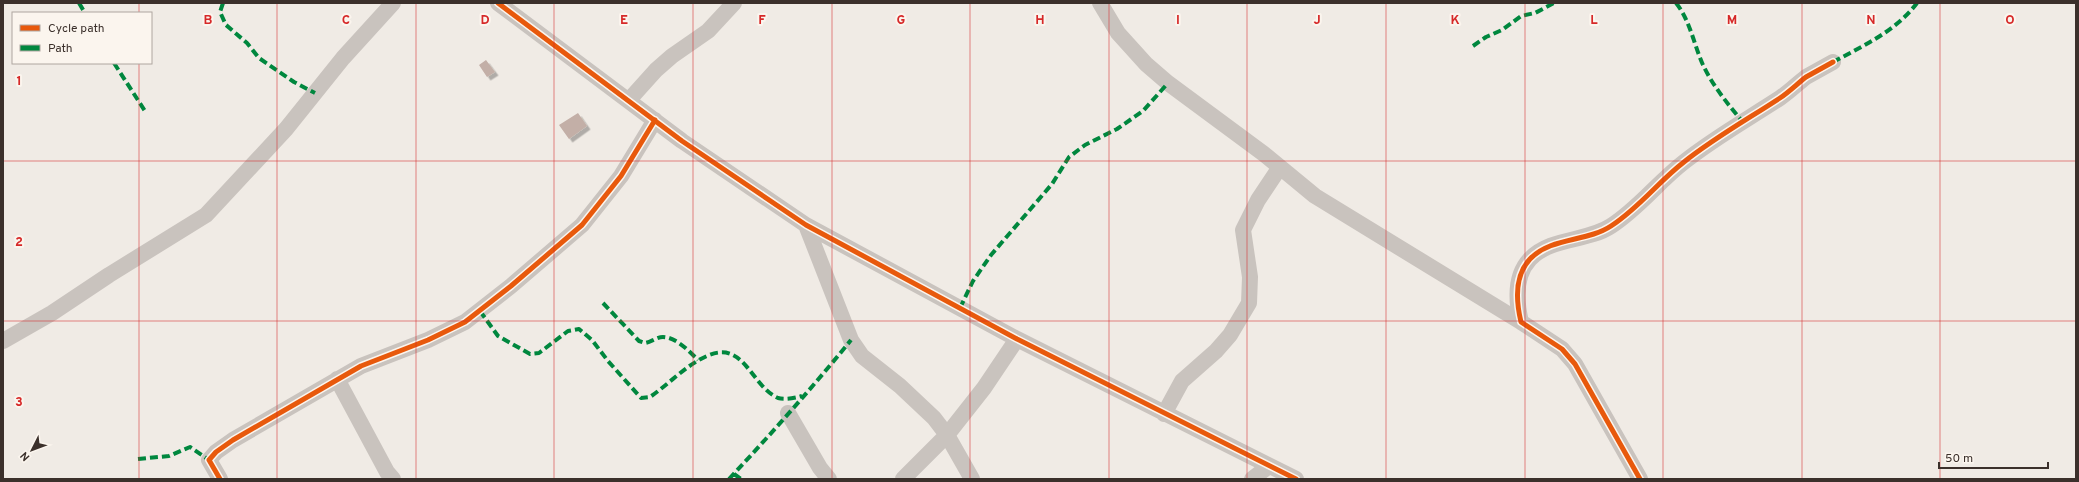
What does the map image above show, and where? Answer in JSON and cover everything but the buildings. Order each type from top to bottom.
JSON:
[{"type":"street","points":[[3,341],[52,313],[109,275],[206,215],[286,129],[343,58],[393,3]]},
{"type":"street","points":[[498,3],[682,141],[806,225],[1017,339],[1296,479]]},
{"type":"street","points":[[629,100],[656,70],[672,56],[708,31],[734,3]]},
{"type":"street","points":[[1100,3],[1118,33],[1146,64],[1168,83],[1280,167],[1315,196],[1521,322],[1562,349],[1575,364],[1640,479]]},
{"type":"street","points":[[1521,322],[1517,306],[1519,278],[1531,258],[1543,249],[1598,233],[1610,227],[1648,197],[1682,163],[1724,132],[1781,97],[1807,77],[1833,62]]},
{"type":"street","points":[[220,479],[209,460],[216,452],[233,440],[337,379],[377,358],[450,330],[465,322],[511,286],[569,237],[591,215],[621,176],[655,120]]},
{"type":"street","points":[[1164,414],[1182,381],[1216,351],[1230,335],[1249,303],[1250,277],[1243,230],[1258,200],[1280,167]]},
{"type":"street","points":[[806,225],[851,340],[862,356],[917,402],[947,435],[972,479]]},
{"type":"street","points":[[903,479],[947,435],[984,388],[1017,339]]},
{"type":"street","points":[[337,379],[387,472],[393,479]]},
{"type":"street","points":[[788,413],[817,462],[829,479]]},
{"type":"street","points":[[1252,479],[1269,466]]},
{"type":"marked path","points":[[79,3],[84,12]]},
{"type":"marked path","points":[[223,3],[220,12],[226,25],[247,43],[259,58],[294,82],[315,93]]},
{"type":"marked path","points":[[1473,46],[1486,37],[1502,30],[1521,16],[1535,13],[1554,3]]},
{"type":"marked path","points":[[1676,3],[1685,17],[1707,73],[1742,121]]},
{"type":"marked path","points":[[1833,62],[1867,44],[1889,30],[1909,13],[1917,3]]},
{"type":"marked path","points":[[115,64],[145,111]]},
{"type":"marked path","points":[[960,308],[973,281],[991,255],[1052,184],[1069,157],[1085,145],[1117,129],[1143,111],[1168,83]]},
{"type":"marked path","points":[[603,303],[639,341],[645,343],[661,337],[673,339],[698,360]]},
{"type":"marked path","points":[[480,311],[498,336],[530,354],[539,353],[568,331],[579,329],[592,340],[608,361],[641,398],[650,397],[699,360],[720,352],[730,354],[739,359],[761,384],[778,398],[787,399],[802,396]]},
{"type":"marked path","points":[[729,479],[791,411],[851,340]]},
{"type":"marked path","points":[[138,459],[169,456],[190,447],[209,460]]},
{"type":"marked path","points":[[734,474],[741,479]]},
{"type":"cycle path","points":[[498,3],[682,141],[806,225],[1017,339],[1296,479]]},
{"type":"cycle path","points":[[1640,479],[1575,364],[1562,349],[1521,322],[1517,297],[1521,273],[1530,259],[1548,247],[1591,235],[1611,226],[1631,211],[1695,153],[1780,98],[1806,77],[1833,62]]},
{"type":"cycle path","points":[[220,479],[209,460],[216,452],[233,440],[361,366],[428,340],[465,322],[511,286],[582,225],[621,176],[655,120]]}]
